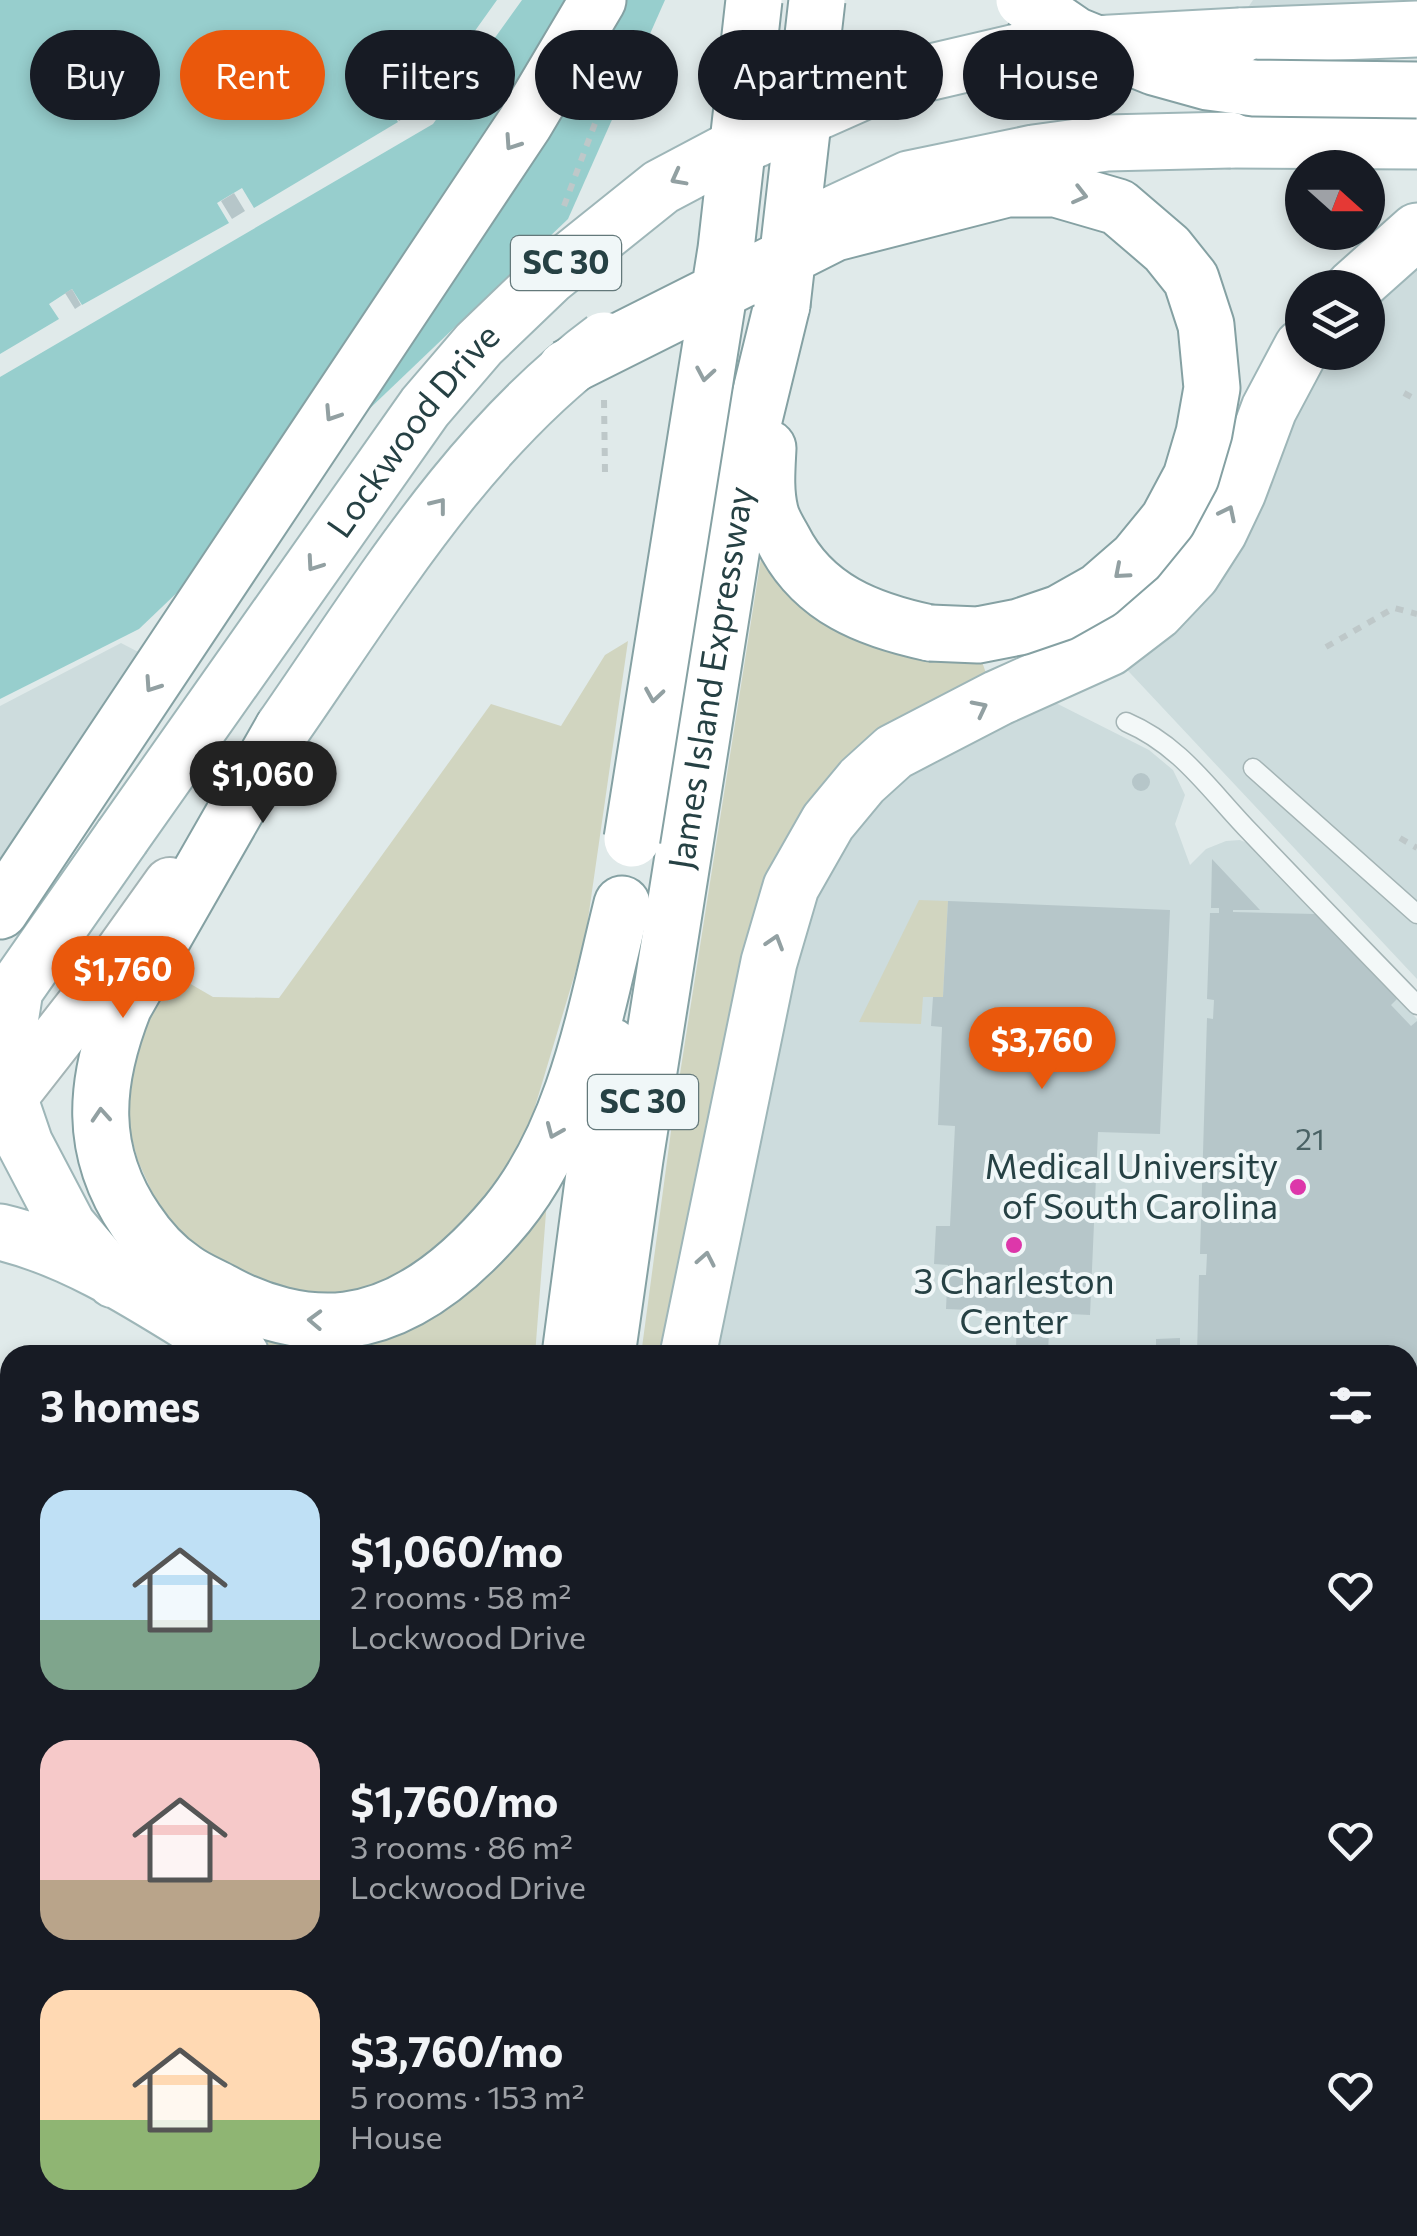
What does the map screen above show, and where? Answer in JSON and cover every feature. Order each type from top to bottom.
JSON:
[{"type":"main road","points":[[0,911],[525,123],[598,0]]},
{"type":"main road","name":"James Island Expressway","points":[[608,1345],[657,845],[754,0]]},
{"type":"main road","name":"James Island Expressway","points":[[571,1345],[610,1052],[622,904],[657,845],[782,305],[818,0]]},
{"type":"main road","points":[[1024,0],[1075,35],[1154,68],[1208,82],[1254,88],[1417,90]]},
{"type":"main road","name":"Lockwood Drive","points":[[8,1000],[425,407],[479,344],[550,276],[661,187],[729,151],[880,84],[1038,46],[1240,36],[1360,22],[1417,29]]},
{"type":"main road","name":"Lockwood Drive","points":[[185,880],[283,728],[474,460],[566,368],[674,288],[909,180],[1034,153],[1107,143],[1417,141]]},
{"type":"main road","points":[[566,368],[835,233],[1007,189],[1056,190],[1118,207],[1167,248],[1190,279],[1206,325],[1212,388],[1191,477],[1168,520],[1137,558],[1099,590],[1060,613],[978,635],[930,632],[858,612],[822,590],[796,562],[770,515],[768,449],[782,305]]},
{"type":"main road","points":[[1373,270],[1417,231]]},
{"type":"main road","points":[[690,1345],[768,962],[791,887],[828,822],[862,781],[894,752],[998,698],[1109,648],[1156,612],[1192,574],[1219,532],[1269,409],[1290,370]]},
{"type":"main road","points":[[5,1106],[185,880]]},
{"type":"main road","name":"SC 30","points":[[185,880],[108,1046],[100,1094],[104,1156],[117,1193],[146,1236],[181,1269],[238,1300],[304,1321],[349,1320],[430,1288],[507,1214],[539,1166],[567,1101],[587,1046],[622,904]]},
{"type":"main road","points":[[8,1000],[5,1106],[68,1226],[114,1280]]},
{"type":"main road","points":[[0,1232],[39,1242],[114,1280],[223,1345]]},
{"type":"lane","points":[[1126,722],[1147,731],[1189,762],[1222,802],[1417,1006]]},
{"type":"lane","points":[[1252,768],[1417,914]]},
{"type":"path","points":[[1404,392],[1417,400]]},
{"type":"path","points":[[1326,646],[1394,608],[1417,614]]},
{"type":"path","points":[[1400,838],[1417,848]]},
{"type":"shaded area","points":[[1253,0],[1417,0],[1417,4],[1247,9]]},
{"type":"shaded area","points":[[1417,249],[1417,979],[1116,658],[1304,370],[1385,370],[1385,275]]},
{"type":"shaded area","points":[[121,643],[146,656],[0,879],[0,706]]},
{"type":"shaded area","points":[[1042,696],[1149,750],[1173,770],[1185,795],[1175,824],[1190,865],[1206,849],[1226,841],[1240,840],[1257,847],[1417,1019],[1417,1345],[711,1345],[793,927],[868,798]]},
{"type":"green space","points":[[768,553],[833,619],[863,641],[904,654],[980,656],[987,676],[825,791],[669,1345],[642,1345],[671,1131],[761,558]]},
{"type":"green space","points":[[628,641],[585,940],[528,1130],[501,1186],[470,1226],[392,1282],[347,1293],[302,1294],[265,1285],[193,1247],[158,1205],[138,1161],[120,1094],[130,1047],[170,972],[213,997],[279,998],[491,704],[561,726],[605,655]]},
{"type":"green space","points":[[919,900],[948,901],[943,997],[923,997],[921,1024],[859,1022]]},
{"type":"green space","points":[[547,1200],[536,1345],[266,1345],[240,1329],[280,1335]]},
{"type":"water","points":[[0,0],[665,0],[652,30],[535,30],[535,120],[612,120],[568,219],[139,629],[0,699]]},
{"type":"pier","points":[[497,0],[522,0],[500,30],[476,30]]},
{"type":"pier","points":[[436,120],[0,377],[0,354],[59,319],[49,304],[72,289],[82,305],[229,223],[217,203],[242,188],[254,208],[398,122]]},
{"type":"building","points":[[234,193],[245,211],[232,219],[221,201]]},
{"type":"building","points":[[72,289],[81,305],[75,309],[65,293]]},
{"type":"building","points":[[1141,773],[1150,782],[1141,791],[1132,782]]},
{"type":"building","name":"Medical University of South Carolina","points":[[1212,859],[1260,910],[1233,912],[1316,914],[1397,999],[1391,1005],[1411,1026],[1417,1021],[1417,1345],[1197,1345],[1199,1275],[1206,1275],[1207,1254],[1200,1254],[1207,1018],[1213,1019],[1214,1000],[1207,999],[1210,913],[1219,913],[1219,908],[1211,908]]},
{"type":"building","points":[[948,901],[1170,910],[1160,1134],[1098,1132],[1090,1315],[1050,1313],[1048,1345],[1016,1345],[1017,1312],[946,1309],[948,1265],[934,1264],[936,1226],[950,1226],[955,1126],[938,1125],[942,1027],[931,1026],[933,997],[943,997]]},
{"type":"building","points":[[1180,1338],[1180,1345],[1156,1345],[1156,1339]]},
{"type":"place","name":"Medical University of South Carolina","points":[[1298,1187]]},
{"type":"place","name":"3 Charleston Center","points":[[1014,1245]]}]
